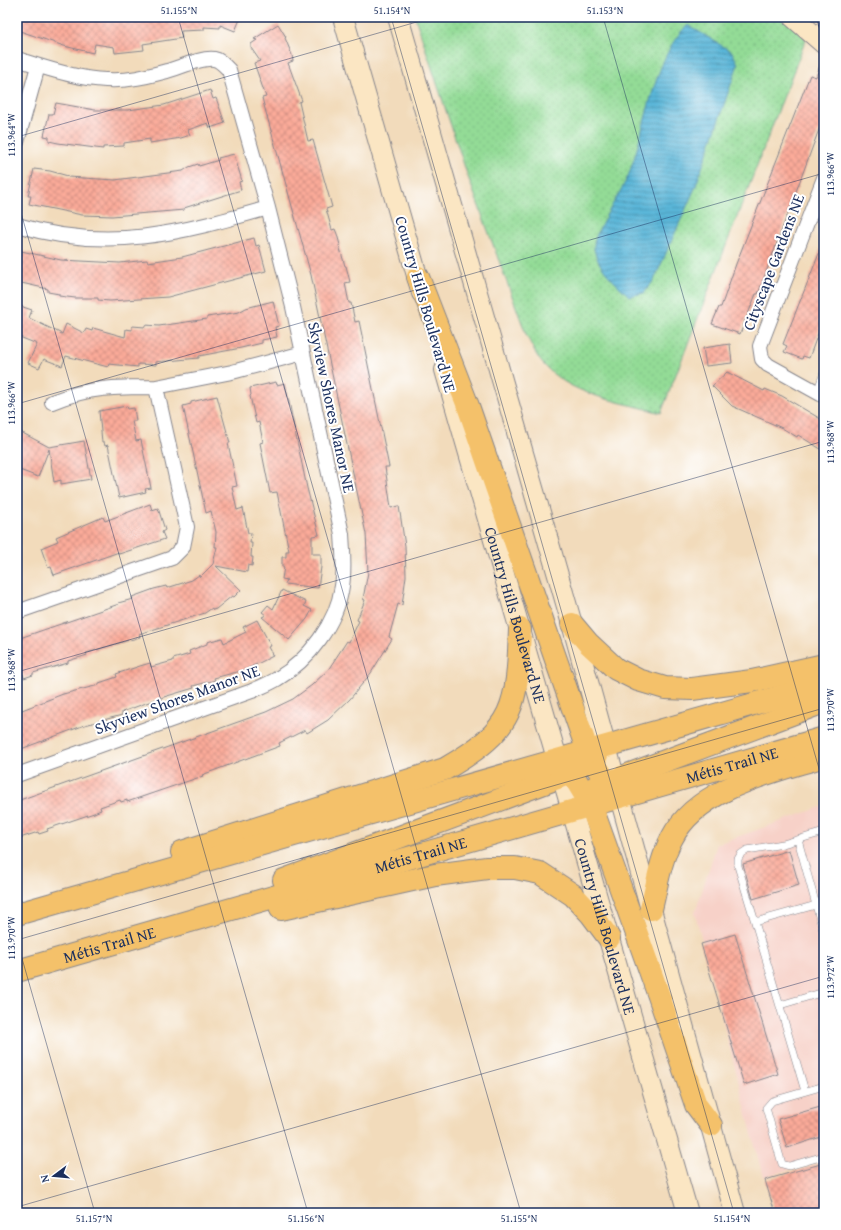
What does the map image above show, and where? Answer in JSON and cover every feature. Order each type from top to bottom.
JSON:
[{"type":"main road","name":"Country Hills Boulevard NE","points":[[343,17],[520,630],[564,770]]},
{"type":"main road","points":[[398,17],[572,624],[595,753]]},
{"type":"main road","points":[[793,17],[824,44]]},
{"type":"main road","points":[[418,277],[468,406],[595,753],[614,786],[651,909],[735,1213]]},
{"type":"main road","points":[[572,624],[588,643],[616,669],[638,680],[664,688],[692,689],[752,681],[824,665]]},
{"type":"main road","points":[[17,906],[445,768],[473,752],[494,734],[508,714],[518,680],[520,630]]},
{"type":"main road","points":[[133,938],[186,916],[564,770],[595,753],[824,684]]},
{"type":"main road","points":[[614,786],[824,702]]},
{"type":"main road","name":"Métis Trail NE","points":[[17,971],[133,938],[582,803],[614,786],[824,738]]},
{"type":"main road","points":[[651,909],[665,854],[672,837],[689,814],[709,799],[734,787],[767,774],[824,756]]},
{"type":"main road","points":[[564,770],[582,803],[654,982],[696,1105],[711,1125]]},
{"type":"main road","points":[[17,914],[564,770]]},
{"type":"main road","name":"Country Hills Boulevard NE","points":[[582,803],[609,938],[688,1213]]},
{"type":"main road","points":[[90,950],[435,875],[487,868],[515,868],[540,873],[573,895],[591,914],[609,938]]},
{"type":"street","name":"Skyview Shores Manor NE","points":[[17,59],[71,75],[100,79],[135,78],[167,71],[204,60],[214,59],[221,62],[229,70],[268,208],[303,353],[342,534],[344,562],[342,587],[335,612],[318,640],[300,662],[278,679],[252,691],[17,775]]},
{"type":"street","points":[[17,142],[38,66]]},
{"type":"street","name":"Cityscape Gardens NE","points":[[820,394],[768,365],[762,359],[760,346],[824,178]]},
{"type":"street","points":[[17,225],[74,237],[100,239],[132,238],[177,232],[268,208]]},
{"type":"street","points":[[52,402],[86,390],[112,387],[156,387],[232,372],[303,353]]},
{"type":"street","points":[[17,612],[172,558],[183,547],[187,527],[156,387]]},
{"type":"lane","points":[[820,394],[824,373]]},
{"type":"lane","points":[[805,1091],[738,866],[738,859],[741,854],[747,850],[762,849],[824,832]]},
{"type":"lane","points":[[798,840],[824,934]]},
{"type":"lane","points":[[755,922],[816,905]]},
{"type":"lane","points":[[780,1005],[824,992]]},
{"type":"lane","points":[[824,1086],[772,1102],[766,1108],[782,1164],[789,1166],[824,1156]]},
{"type":"shaded area","points":[[824,806],[824,1161],[763,1177],[695,913],[717,844]]},
{"type":"green space","points":[[415,17],[782,17],[806,39],[661,413],[601,397],[571,386],[558,378],[543,364],[533,348],[526,334],[467,174]]},
{"type":"water","points":[[688,25],[732,52],[738,64],[695,188],[654,280],[644,293],[629,296],[603,269],[594,248],[595,241],[603,222],[627,179],[652,93],[667,54],[677,37]]},
{"type":"building","points":[[17,17],[97,17],[106,19],[131,17],[241,17],[235,31],[220,25],[220,28],[204,27],[204,30],[181,31],[182,38],[143,44],[144,50],[115,53],[114,47],[95,44],[93,53],[64,46],[17,30]]},
{"type":"building","points":[[278,24],[286,37],[285,38],[292,55],[293,61],[288,63],[302,101],[299,102],[308,141],[313,140],[332,207],[326,209],[332,230],[335,229],[337,234],[350,282],[345,283],[349,303],[351,303],[355,322],[359,321],[389,467],[385,467],[391,508],[399,506],[405,546],[406,576],[402,605],[398,604],[389,637],[392,639],[371,673],[350,699],[328,720],[307,733],[305,730],[279,743],[280,746],[202,775],[203,776],[127,802],[127,800],[121,802],[120,800],[100,807],[101,810],[94,813],[47,829],[48,831],[39,834],[38,832],[17,839],[17,801],[266,712],[293,699],[312,685],[328,670],[347,641],[349,642],[359,621],[357,620],[365,600],[363,599],[368,572],[366,534],[311,275],[262,98],[266,97],[254,63],[260,61],[251,48],[251,44],[257,40],[254,39]]},
{"type":"building","points":[[822,59],[824,59],[824,116],[758,294],[756,294],[740,334],[712,324],[719,307],[721,307],[736,264],[810,75],[816,77]]},
{"type":"building","points":[[210,90],[213,99],[216,98],[225,123],[210,128],[208,123],[188,130],[190,135],[181,138],[150,143],[150,139],[124,143],[124,146],[103,147],[103,149],[58,143],[49,141],[49,137],[44,136],[49,114],[53,114],[56,103],[95,110],[128,110],[164,105]]},
{"type":"building","points":[[234,154],[242,181],[239,182],[241,190],[184,208],[184,210],[112,216],[82,215],[29,204],[31,196],[28,196],[34,169],[50,171],[68,177],[115,180],[183,171],[198,164],[199,166],[219,160],[218,158]]},
{"type":"building","points":[[254,238],[256,246],[259,245],[266,271],[168,297],[110,301],[98,300],[98,298],[75,298],[59,296],[59,294],[48,292],[48,289],[17,282],[17,250],[61,260],[120,263],[147,260],[148,262],[182,257]]},
{"type":"building","points":[[824,241],[824,309],[819,322],[822,323],[809,358],[803,356],[802,359],[784,352],[787,346],[783,344]]},
{"type":"building","points":[[273,301],[279,326],[275,327],[277,337],[262,340],[262,343],[199,356],[199,358],[156,362],[156,365],[138,364],[138,367],[109,364],[108,367],[66,356],[62,366],[44,359],[39,368],[28,363],[37,344],[17,336],[17,305],[32,310],[29,318],[62,334],[66,324],[84,333],[86,329],[92,331],[93,328],[125,337],[126,329],[132,330],[132,326],[159,326],[207,319],[207,317],[239,312],[246,308]]},
{"type":"building","points":[[730,344],[732,363],[706,366],[703,348]]},
{"type":"building","points":[[727,372],[764,391],[765,389],[782,396],[824,421],[824,451],[798,435],[797,437],[782,428],[732,406],[712,386]]},
{"type":"building","points":[[276,382],[277,385],[285,383],[307,488],[319,535],[312,536],[312,554],[321,554],[318,588],[285,584],[287,580],[282,579],[284,567],[282,567],[282,557],[286,557],[286,551],[289,551],[277,492],[270,493],[260,443],[263,442],[259,422],[256,423],[250,396],[250,388]]},
{"type":"building","points":[[217,396],[230,443],[228,443],[237,486],[232,487],[237,510],[243,508],[248,533],[251,533],[251,557],[253,557],[252,566],[248,565],[247,572],[216,566],[241,590],[234,597],[232,596],[216,609],[213,610],[212,608],[205,613],[139,634],[140,637],[86,653],[87,655],[68,661],[68,663],[33,673],[33,675],[24,678],[23,674],[17,676],[17,639],[133,599],[132,597],[154,589],[166,586],[167,588],[192,580],[199,575],[200,577],[213,564],[217,547],[215,547],[216,532],[211,511],[206,513],[183,406],[191,404],[191,402]]},
{"type":"building","points":[[127,406],[128,409],[134,408],[136,421],[132,421],[136,441],[141,440],[151,488],[145,489],[146,492],[119,498],[108,445],[105,446],[104,442],[102,442],[99,411]]},
{"type":"building","points":[[17,430],[49,447],[84,441],[91,479],[61,484],[61,480],[54,482],[49,449],[38,477],[17,469]]},
{"type":"building","points":[[150,504],[152,510],[158,508],[165,530],[162,532],[165,539],[119,554],[119,552],[54,575],[51,567],[48,568],[41,548],[58,541],[56,537],[103,517],[105,521]]},
{"type":"building","points":[[282,590],[306,602],[304,606],[312,610],[307,619],[289,640],[262,617],[266,615],[262,612],[268,605],[273,609]]},
{"type":"building","points":[[257,620],[271,646],[268,647],[273,656],[245,670],[214,678],[215,680],[193,686],[194,688],[157,699],[122,712],[122,715],[85,725],[21,749],[19,739],[17,739],[17,712],[63,694],[99,685],[99,683],[117,677],[116,674],[140,666],[150,663],[151,667],[173,661],[173,659],[190,654],[189,651],[207,644],[207,642],[222,638],[224,643],[246,632],[243,627]]},
{"type":"building","points":[[789,850],[799,885],[753,899],[743,864]]},
{"type":"building","points":[[735,934],[778,1074],[744,1085],[701,944]]},
{"type":"building","points":[[824,1106],[824,1136],[787,1148],[778,1119]]},
{"type":"building","points":[[824,1163],[824,1206],[799,1213],[775,1213],[765,1180]]}]
